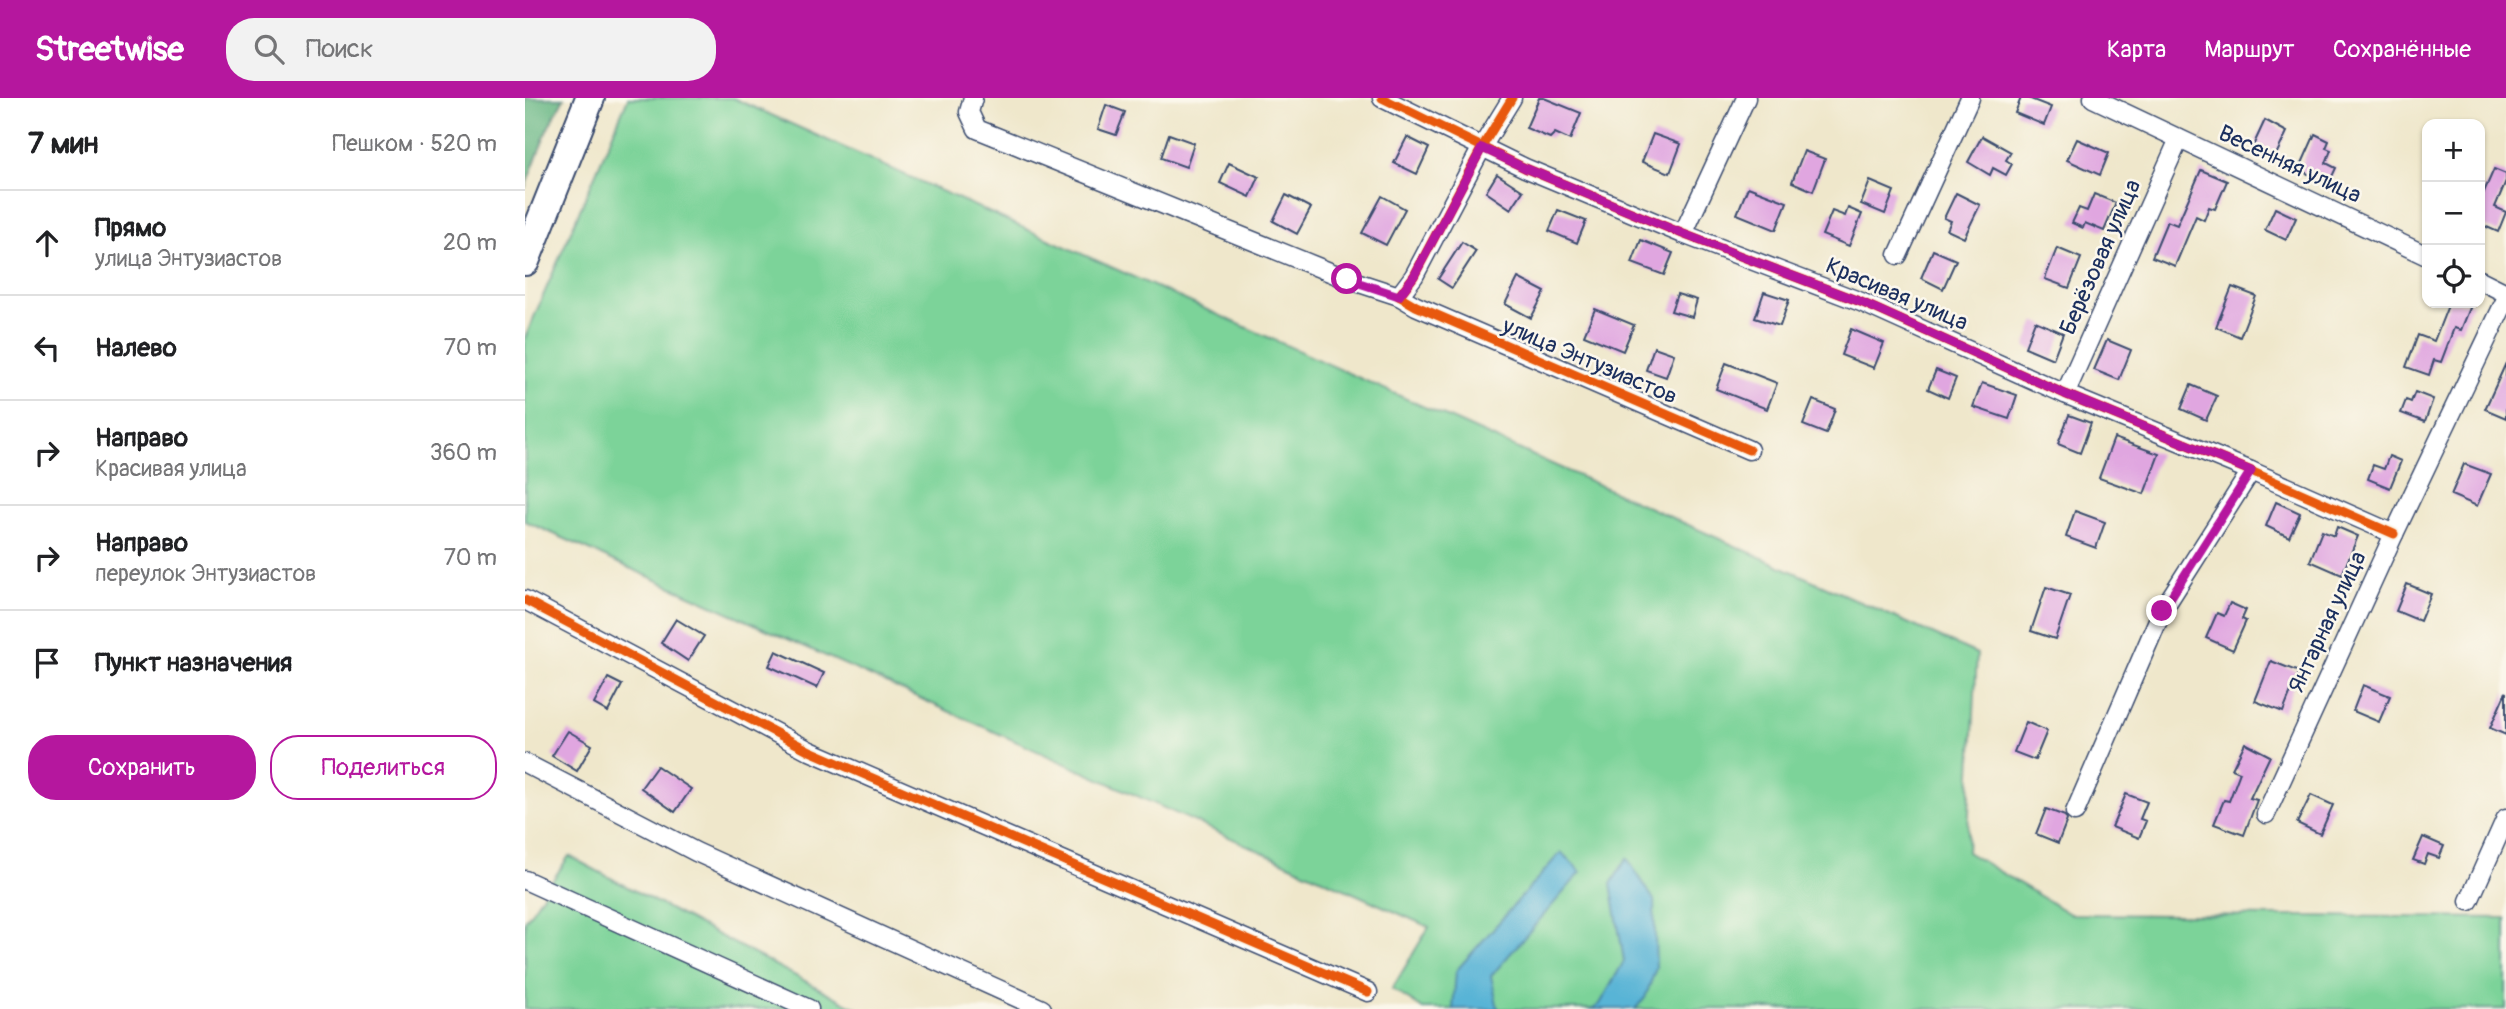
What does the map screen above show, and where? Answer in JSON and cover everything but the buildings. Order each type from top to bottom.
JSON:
[{"type":"main road","points":[[525,261],[590,98]]},
{"type":"street","points":[[973,98],[969,112],[977,129],[1347,279],[1399,296],[1414,276],[1511,98]]},
{"type":"street","name":"Красивая улица","points":[[1382,98],[1525,168],[1683,234],[1861,302],[2065,394],[2394,534]]},
{"type":"street","points":[[1683,234],[1746,98]]},
{"type":"street","points":[[1898,255],[1970,98]]},
{"type":"street","name":"Весенняя улица","points":[[2093,98],[2422,254]]},
{"type":"street","name":"Берёзовая улица","points":[[2065,394],[2179,139]]},
{"type":"street","points":[[2485,282],[2506,293]]},
{"type":"street","name":"улица Энтузиастов","points":[[1399,296],[1416,306],[1749,450]]},
{"type":"street","name":"Янтарная улица","points":[[2266,814],[2394,534],[2506,299]]},
{"type":"street","points":[[2075,812],[2162,611],[2251,471]]},
{"type":"street","points":[[525,600],[810,751],[1368,992]]},
{"type":"street","points":[[525,762],[696,852],[1042,1009]]},
{"type":"street","points":[[2469,901],[2506,818]]},
{"type":"street","points":[[525,880],[809,1009]]},
{"type":"green space","points":[[525,98],[564,98],[547,130],[525,188]]},
{"type":"green space","points":[[628,98],[733,98],[1977,654],[1967,852],[2070,914],[2506,918],[2506,1009],[1423,1009],[1392,989],[1429,927],[525,521],[525,338]]},
{"type":"green space","points":[[569,856],[858,1009],[525,1009],[525,921]]},
{"type":"water","points":[[1561,852],[1581,872],[1491,976],[1498,1009],[1453,1009],[1456,971]]},
{"type":"water","points":[[1627,858],[1654,900],[1656,968],[1645,998],[1635,1009],[1593,1009],[1600,1004],[1624,961],[1611,884]]},
{"type":"cycle path","points":[[1382,98],[1525,168],[1683,234],[1861,302],[2065,394],[2394,534]]},
{"type":"cycle path","points":[[1512,98],[1482,147],[1414,276],[1399,296],[1416,306],[1749,450]]},
{"type":"cycle path","points":[[525,600],[810,751],[1368,992]]},
{"type":"route","points":[[1347,279],[1399,296],[1414,276],[1482,148],[1683,234],[1861,302],[2065,394],[2251,471],[2162,611]]}]
